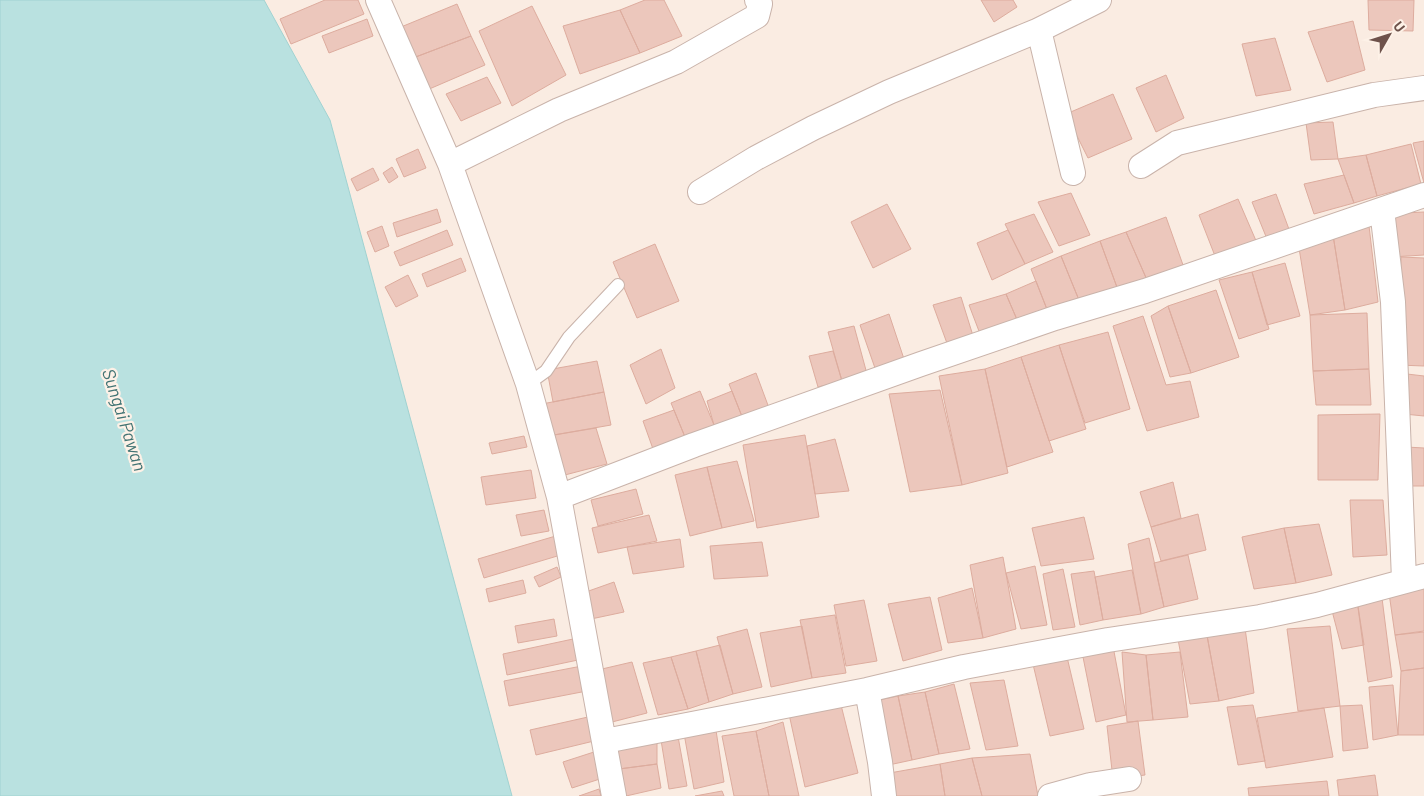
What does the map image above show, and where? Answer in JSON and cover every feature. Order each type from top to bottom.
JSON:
[{"type":"street","points":[[378,0],[450,164],[528,384],[559,497],[614,796]]},
{"type":"street","points":[[450,164],[559,110],[676,62],[756,16],[760,4],[757,0]]},
{"type":"street","points":[[700,192],[756,158],[813,128],[889,92],[1039,30],[1099,0]]},
{"type":"street","points":[[1039,30],[1073,173]]},
{"type":"street","points":[[1141,166],[1178,143],[1374,95],[1424,88]]},
{"type":"street","points":[[559,497],[694,445],[912,367],[1054,318],[1145,291],[1424,195]]},
{"type":"street","points":[[605,741],[867,690],[964,667],[1098,642],[1270,615],[1317,605],[1414,578],[1393,302],[1382,210]]},
{"type":"street","points":[[867,690],[884,796]]},
{"type":"street","points":[[1050,796],[1090,785],[1129,779]]},
{"type":"lane","points":[[528,384],[546,371],[569,337],[618,285]]},
{"type":"water","name":"Sungai Pawan","points":[[0,0],[264,0],[330,120],[512,796],[0,796]]},
{"type":"building","points":[[325,0],[358,0],[364,14],[291,44],[280,19]]},
{"type":"building","points":[[645,0],[664,0],[682,36],[640,53],[620,10]]},
{"type":"building","points":[[981,0],[1013,0],[1017,7],[994,22]]},
{"type":"building","points":[[1368,0],[1414,0],[1413,31],[1369,30]]},
{"type":"building","points":[[457,4],[471,36],[413,58],[401,27]]},
{"type":"building","points":[[532,6],[566,75],[512,106],[479,31]]},
{"type":"building","points":[[620,10],[640,53],[580,74],[563,26]]},
{"type":"building","points":[[367,19],[373,36],[329,53],[322,36]]},
{"type":"building","points":[[1353,21],[1365,70],[1327,82],[1308,32]]},
{"type":"building","points":[[471,36],[485,65],[427,90],[413,58]]},
{"type":"building","points":[[1275,38],[1291,90],[1256,96],[1242,44]]},
{"type":"building","points":[[1166,75],[1184,118],[1156,132],[1136,88]]},
{"type":"building","points":[[487,77],[501,103],[461,121],[446,94]]},
{"type":"building","points":[[1113,94],[1132,139],[1088,158],[1066,114]]},
{"type":"building","points":[[1333,122],[1338,159],[1311,160],[1306,123]]},
{"type":"building","points":[[1424,141],[1424,183],[1413,143]]},
{"type":"building","points":[[1411,144],[1421,184],[1377,196],[1366,155]]},
{"type":"building","points":[[418,149],[426,168],[404,177],[396,159]]},
{"type":"building","points":[[1366,155],[1377,196],[1354,203],[1338,159]]},
{"type":"building","points":[[392,167],[398,177],[389,183],[383,173]]},
{"type":"building","points":[[373,168],[379,180],[357,191],[351,179]]},
{"type":"building","points":[[1344,175],[1354,203],[1314,214],[1304,184]]},
{"type":"building","points":[[1071,193],[1090,235],[1059,246],[1038,202]]},
{"type":"building","points":[[1276,194],[1290,232],[1267,239],[1252,202]]},
{"type":"building","points":[[1238,199],[1257,243],[1215,256],[1199,215]]},
{"type":"building","points":[[887,204],[911,249],[873,268],[851,222]]},
{"type":"building","points":[[437,209],[441,222],[397,237],[393,223]]},
{"type":"building","points":[[1424,212],[1424,255],[1391,257],[1384,214]]},
{"type":"building","points":[[1034,214],[1053,252],[1025,264],[1005,224]]},
{"type":"building","points":[[1166,217],[1183,265],[1147,280],[1126,232]]},
{"type":"building","points":[[382,226],[389,246],[375,252],[367,232]]},
{"type":"building","points":[[1369,226],[1378,302],[1345,310],[1333,235]]},
{"type":"building","points":[[447,230],[453,245],[400,266],[394,252]]},
{"type":"building","points":[[1008,230],[1025,264],[992,280],[977,243]]},
{"type":"building","points":[[1126,232],[1147,280],[1118,290],[1100,241]]},
{"type":"building","points":[[1333,235],[1345,310],[1310,315],[1298,242]]},
{"type":"building","points":[[1100,241],[1118,290],[1081,305],[1061,256]]},
{"type":"building","points":[[655,244],[679,301],[637,318],[613,262]]},
{"type":"building","points":[[1061,256],[1081,305],[1050,317],[1031,269]]},
{"type":"building","points":[[1401,257],[1424,258],[1424,366],[1398,365]]},
{"type":"building","points":[[461,258],[466,271],[427,287],[422,274]]},
{"type":"building","points":[[1285,263],[1300,316],[1267,325],[1252,272]]},
{"type":"building","points":[[1252,272],[1269,329],[1239,339],[1219,280]]},
{"type":"building","points":[[408,275],[418,296],[396,307],[385,287]]},
{"type":"building","points":[[1036,281],[1050,317],[1021,329],[1006,294]]},
{"type":"building","points":[[1216,290],[1239,357],[1191,373],[1168,306]]},
{"type":"building","points":[[1006,294],[1021,329],[982,339],[969,305]]},
{"type":"building","points":[[961,297],[974,339],[948,346],[933,305]]},
{"type":"building","points":[[1168,306],[1191,373],[1170,377],[1151,316]]},
{"type":"building","points":[[1367,313],[1369,369],[1313,371],[1310,315]]},
{"type":"building","points":[[889,314],[905,362],[876,371],[860,325]]},
{"type":"building","points":[[1143,316],[1166,385],[1190,381],[1199,417],[1147,431],[1113,326]]},
{"type":"building","points":[[854,326],[867,374],[842,381],[828,332]]},
{"type":"building","points":[[1108,332],[1130,409],[1085,423],[1059,345]]},
{"type":"building","points":[[1059,345],[1086,429],[1049,441],[1021,357]]},
{"type":"building","points":[[661,349],[675,388],[646,404],[630,365]]},
{"type":"building","points":[[833,351],[842,381],[818,387],[809,356]]},
{"type":"building","points":[[1021,357],[1053,452],[1007,467],[985,369]]},
{"type":"building","points":[[597,361],[604,392],[553,402],[547,370]]},
{"type":"building","points":[[985,369],[1008,473],[962,485],[939,376]]},
{"type":"building","points":[[1369,369],[1371,405],[1316,405],[1313,371]]},
{"type":"building","points":[[756,373],[769,408],[743,419],[729,384]]},
{"type":"building","points":[[1407,374],[1424,376],[1424,416],[1404,414]]},
{"type":"building","points":[[940,390],[962,485],[910,492],[889,394]]},
{"type":"building","points":[[700,391],[714,425],[685,437],[671,403]]},
{"type":"building","points":[[732,391],[743,419],[714,425],[707,401]]},
{"type":"building","points":[[604,392],[611,425],[548,436],[542,404]]},
{"type":"building","points":[[674,410],[685,437],[653,449],[643,421]]},
{"type":"building","points":[[1380,414],[1378,480],[1318,480],[1318,415]]},
{"type":"building","points":[[596,428],[607,464],[561,476],[548,436]]},
{"type":"building","points":[[805,435],[819,517],[757,528],[743,445]]},
{"type":"building","points":[[524,436],[527,447],[492,454],[489,443]]},
{"type":"building","points":[[835,439],[849,491],[815,494],[807,446]]},
{"type":"building","points":[[1406,447],[1424,448],[1424,486],[1405,486]]},
{"type":"building","points":[[737,461],[754,521],[722,528],[707,467]]},
{"type":"building","points":[[707,467],[722,528],[690,536],[675,475]]},
{"type":"building","points":[[531,470],[536,498],[486,505],[481,477]]},
{"type":"building","points":[[1173,482],[1181,518],[1151,527],[1140,492]]},
{"type":"building","points":[[636,489],[643,514],[598,526],[591,500]]},
{"type":"building","points":[[1350,500],[1383,500],[1387,555],[1353,557]]},
{"type":"building","points":[[544,510],[549,531],[521,536],[516,515]]},
{"type":"building","points":[[1198,514],[1206,550],[1161,561],[1151,527]]},
{"type":"building","points":[[649,515],[657,541],[598,553],[592,528]]},
{"type":"building","points":[[1084,517],[1094,559],[1041,566],[1032,528]]},
{"type":"building","points":[[1319,524],[1332,575],[1296,583],[1284,528]]},
{"type":"building","points":[[1284,528],[1296,583],[1254,589],[1242,537]]},
{"type":"building","points":[[559,535],[564,554],[484,578],[478,559]]},
{"type":"building","points":[[1149,538],[1164,607],[1141,614],[1128,544]]},
{"type":"building","points":[[680,539],[684,567],[633,574],[627,547]]},
{"type":"building","points":[[762,542],[768,576],[714,579],[710,546]]},
{"type":"building","points":[[1188,555],[1198,599],[1164,607],[1154,563]]},
{"type":"building","points":[[1003,557],[1016,629],[983,638],[970,565]]},
{"type":"building","points":[[1035,566],[1047,625],[1021,629],[1006,573]]},
{"type":"building","points":[[557,567],[561,577],[539,587],[534,577]]},
{"type":"building","points":[[1063,569],[1075,627],[1053,630],[1043,574]]},
{"type":"building","points":[[1132,570],[1141,614],[1103,620],[1095,577]]},
{"type":"building","points":[[1094,571],[1103,620],[1080,625],[1071,574]]},
{"type":"building","points":[[523,580],[526,593],[489,602],[486,589]]},
{"type":"building","points":[[614,582],[624,612],[591,619],[583,593]]},
{"type":"building","points":[[972,588],[983,638],[948,643],[938,598]]},
{"type":"building","points":[[1424,588],[1424,631],[1395,635],[1389,593]]},
{"type":"building","points":[[930,597],[942,650],[903,661],[888,604]]},
{"type":"building","points":[[1382,598],[1392,677],[1368,682],[1357,600]]},
{"type":"building","points":[[864,600],[877,661],[846,666],[834,605]]},
{"type":"building","points":[[1357,600],[1364,645],[1342,649],[1331,607]]},
{"type":"building","points":[[835,615],[846,673],[812,678],[800,620]]},
{"type":"building","points":[[554,619],[557,636],[518,643],[515,626]]},
{"type":"building","points":[[802,626],[812,678],[771,687],[760,633]]},
{"type":"building","points":[[1330,626],[1340,706],[1298,711],[1287,629]]},
{"type":"building","points":[[1245,628],[1254,693],[1219,701],[1206,630]]},
{"type":"building","points":[[747,629],[762,687],[733,694],[717,637]]},
{"type":"building","points":[[1206,630],[1219,701],[1190,704],[1177,634]]},
{"type":"building","points":[[1424,632],[1424,668],[1401,671],[1395,635]]},
{"type":"building","points":[[573,639],[578,660],[507,675],[503,654]]},
{"type":"building","points":[[1112,641],[1126,715],[1096,722],[1081,647]]},
{"type":"building","points":[[720,645],[733,694],[709,702],[696,651]]},
{"type":"building","points":[[696,651],[709,702],[688,709],[671,657]]},
{"type":"building","points":[[1122,652],[1146,655],[1153,720],[1127,722]]},
{"type":"building","points":[[1180,652],[1188,717],[1153,720],[1146,655]]},
{"type":"building","points":[[671,657],[688,709],[658,715],[643,663]]},
{"type":"building","points":[[1067,657],[1084,729],[1050,736],[1032,660]]},
{"type":"building","points":[[632,662],[647,713],[612,722],[602,669]]},
{"type":"building","points":[[587,665],[592,690],[509,706],[504,681]]},
{"type":"building","points":[[1424,668],[1424,735],[1398,735],[1401,671]]},
{"type":"building","points":[[1004,680],[1018,746],[986,750],[970,683]]},
{"type":"building","points":[[954,684],[970,749],[939,754],[925,692]]},
{"type":"building","points":[[1393,685],[1398,735],[1373,740],[1369,687]]},
{"type":"building","points":[[925,692],[939,754],[912,760],[898,696]]},
{"type":"building","points":[[898,696],[912,760],[884,766],[870,702]]},
{"type":"building","points":[[840,701],[858,773],[805,787],[789,714]]},
{"type":"building","points":[[1253,705],[1265,761],[1238,765],[1227,707]]},
{"type":"building","points":[[1362,705],[1368,748],[1343,751],[1340,706]]},
{"type":"building","points":[[1324,708],[1333,757],[1266,768],[1257,718]]},
{"type":"building","points":[[588,717],[594,741],[536,755],[530,730]]},
{"type":"building","points":[[1138,721],[1145,775],[1113,779],[1107,726]]},
{"type":"building","points":[[783,722],[799,796],[769,796],[756,731]]},
{"type":"building","points":[[715,724],[724,782],[694,789],[683,728]]},
{"type":"building","points":[[677,731],[687,786],[669,789],[660,734]]},
{"type":"building","points":[[756,731],[769,796],[734,796],[722,736]]},
{"type":"building","points":[[657,736],[657,764],[619,769],[616,742]]},
{"type":"building","points":[[597,751],[606,777],[572,788],[563,762]]},
{"type":"building","points":[[1030,754],[1038,796],[982,796],[972,758]]},
{"type":"building","points":[[972,758],[982,796],[945,796],[940,764]]},
{"type":"building","points":[[657,764],[661,788],[626,796],[619,769]]},
{"type":"building","points":[[940,764],[945,796],[887,796],[884,774]]},
{"type":"building","points":[[1375,775],[1378,796],[1339,796],[1337,780]]},
{"type":"building","points":[[1327,781],[1329,796],[1249,796],[1248,788]]},
{"type":"building","points":[[599,789],[601,796],[579,796]]},
{"type":"building","points":[[722,791],[724,796],[695,796]]}]
